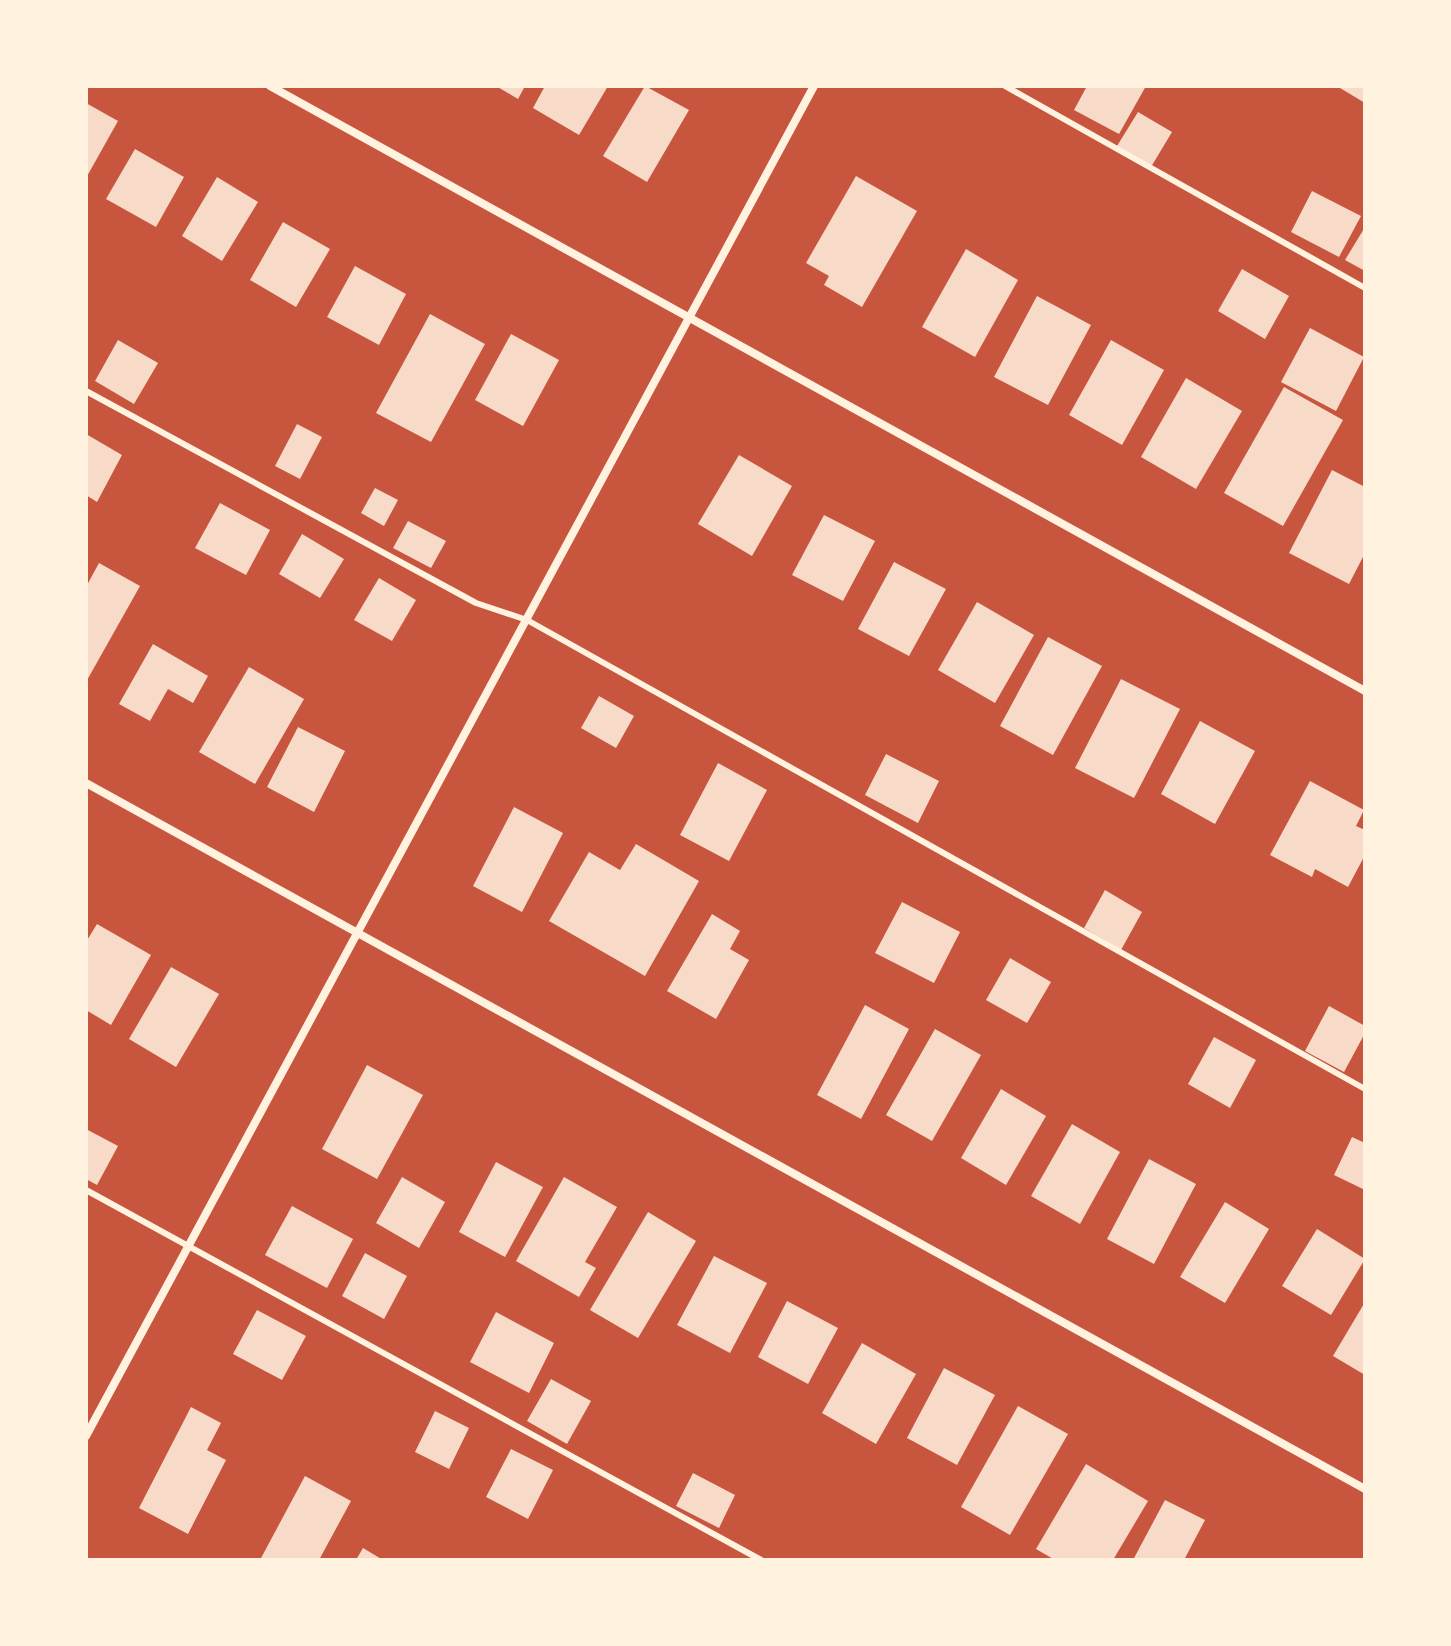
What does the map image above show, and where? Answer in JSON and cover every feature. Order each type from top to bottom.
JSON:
[{"type":"street","points":[[270,86],[1365,691]]},
{"type":"street","points":[[86,1436],[814,86]]},
{"type":"street","points":[[86,783],[1365,1489]]},
{"type":"lane","points":[[1005,86],[1365,288]]},
{"type":"lane","points":[[86,391],[476,603],[527,620],[1365,1089]]},
{"type":"lane","points":[[86,1190],[761,1560]]},
{"type":"building","points":[[496,86],[525,86],[518,99]]},
{"type":"building","points":[[545,86],[608,86],[579,135],[533,108]]},
{"type":"building","points":[[645,86],[689,110],[647,182],[603,156]]},
{"type":"building","points":[[1087,86],[1146,86],[1119,134],[1074,110]]},
{"type":"building","points":[[1365,86],[1365,103],[1340,88]]},
{"type":"building","points":[[86,103],[118,121],[86,178]]},
{"type":"building","points":[[1138,112],[1172,132],[1151,167],[1117,146]]},
{"type":"building","points":[[135,149],[184,177],[156,227],[106,199]]},
{"type":"building","points":[[856,176],[917,211],[862,307],[824,285],[829,276],[806,263]]},
{"type":"building","points":[[217,177],[258,202],[222,261],[182,236]]},
{"type":"building","points":[[1312,191],[1361,216],[1339,257],[1291,232]]},
{"type":"building","points":[[283,222],[330,249],[296,307],[250,280]]},
{"type":"building","points":[[1365,227],[1365,271],[1345,260]]},
{"type":"building","points":[[966,249],[1018,280],[975,357],[922,327]]},
{"type":"building","points":[[355,266],[406,294],[379,345],[327,317]]},
{"type":"building","points":[[1242,269],[1289,296],[1265,339],[1218,311]]},
{"type":"building","points":[[1037,296],[1091,325],[1048,405],[994,377]]},
{"type":"building","points":[[430,314],[485,344],[431,442],[376,413]]},
{"type":"building","points":[[1310,328],[1364,357],[1336,411],[1281,382]]},
{"type":"building","points":[[511,334],[559,360],[523,426],[475,400]]},
{"type":"building","points":[[118,340],[158,363],[134,404],[95,381]]},
{"type":"building","points":[[1111,340],[1164,370],[1122,445],[1069,415]]},
{"type":"building","points":[[1186,378],[1242,411],[1196,489],[1141,457]]},
{"type":"building","points":[[1284,387],[1343,420],[1283,526],[1224,493]]},
{"type":"building","points":[[297,424],[322,437],[300,479],[275,466]]},
{"type":"building","points":[[86,434],[122,455],[97,502],[86,495]]},
{"type":"building","points":[[739,455],[792,486],[752,556],[698,524]]},
{"type":"building","points":[[1332,470],[1365,487],[1365,553],[1349,584],[1289,553]]},
{"type":"building","points":[[375,488],[398,500],[384,526],[361,513]]},
{"type":"building","points":[[220,503],[270,530],[246,575],[195,548]]},
{"type":"building","points":[[824,515],[875,541],[843,601],[792,575]]},
{"type":"building","points":[[408,521],[446,541],[431,568],[393,548]]},
{"type":"building","points":[[302,534],[344,559],[320,598],[279,574]]},
{"type":"building","points":[[894,562],[946,589],[909,656],[858,629]]},
{"type":"building","points":[[99,563],[140,586],[86,682],[86,587]]},
{"type":"building","points":[[379,578],[416,600],[392,641],[354,620]]},
{"type":"building","points":[[977,602],[1034,635],[995,703],[938,670]]},
{"type":"building","points":[[1048,637],[1102,666],[1053,755],[1000,726]]},
{"type":"building","points":[[153,644],[208,676],[193,703],[168,689],[150,721],[119,704]]},
{"type":"building","points":[[249,667],[304,699],[255,784],[199,752]]},
{"type":"building","points":[[1121,679],[1180,709],[1134,798],[1075,768]]},
{"type":"building","points":[[599,696],[634,716],[616,748],[581,728]]},
{"type":"building","points":[[1200,721],[1255,751],[1215,824],[1161,794]]},
{"type":"building","points":[[298,727],[345,751],[314,812],[267,787]]},
{"type":"building","points":[[886,754],[939,781],[918,823],[865,795]]},
{"type":"building","points":[[718,763],[767,790],[729,861],[680,835]]},
{"type":"building","points":[[1310,781],[1364,810],[1356,826],[1365,830],[1365,855],[1348,887],[1315,869],[1312,877],[1270,855]]},
{"type":"building","points":[[514,807],[563,833],[522,912],[473,886]]},
{"type":"building","points":[[636,844],[699,881],[645,976],[549,921],[589,852],[620,870]]},
{"type":"building","points":[[1105,890],[1142,912],[1121,950],[1084,928]]},
{"type":"building","points":[[902,902],[960,932],[934,983],[875,953]]},
{"type":"building","points":[[712,914],[740,931],[730,949],[749,960],[716,1019],[667,991]]},
{"type":"building","points":[[97,924],[151,955],[111,1025],[86,1010],[86,942]]},
{"type":"building","points":[[1010,958],[1051,982],[1027,1023],[986,1000]]},
{"type":"building","points":[[171,967],[219,994],[176,1067],[129,1039]]},
{"type":"building","points":[[865,1005],[909,1029],[861,1119],[817,1095]]},
{"type":"building","points":[[1329,1006],[1365,1026],[1365,1033],[1344,1072],[1305,1051]]},
{"type":"building","points":[[935,1029],[981,1055],[932,1141],[886,1115]]},
{"type":"building","points":[[1214,1037],[1256,1060],[1230,1108],[1188,1084]]},
{"type":"building","points":[[367,1065],[423,1095],[377,1179],[322,1149]]},
{"type":"building","points":[[1001,1089],[1046,1116],[1006,1185],[961,1158]]},
{"type":"building","points":[[1072,1124],[1120,1152],[1080,1224],[1031,1196]]},
{"type":"building","points":[[86,1129],[118,1146],[97,1185],[86,1179]]},
{"type":"building","points":[[1352,1137],[1365,1143],[1365,1190],[1334,1175]]},
{"type":"building","points":[[1149,1159],[1196,1184],[1154,1264],[1107,1239]]},
{"type":"building","points":[[496,1162],[543,1187],[505,1257],[459,1232]]},
{"type":"building","points":[[402,1177],[445,1202],[419,1248],[376,1223]]},
{"type":"building","points":[[564,1177],[617,1207],[585,1262],[596,1268],[579,1297],[516,1261]]},
{"type":"building","points":[[1225,1202],[1269,1229],[1225,1303],[1180,1277]]},
{"type":"building","points":[[292,1206],[353,1239],[327,1288],[265,1255]]},
{"type":"building","points":[[648,1212],[696,1241],[638,1338],[590,1310]]},
{"type":"building","points":[[1317,1229],[1365,1259],[1331,1315],[1282,1286]]},
{"type":"building","points":[[365,1253],[407,1276],[384,1319],[342,1296]]},
{"type":"building","points":[[714,1256],[767,1283],[730,1353],[677,1325]]},
{"type":"building","points":[[787,1301],[838,1328],[808,1384],[758,1357]]},
{"type":"building","points":[[1365,1302],[1365,1375],[1333,1356]]},
{"type":"building","points":[[257,1310],[306,1336],[282,1380],[233,1354]]},
{"type":"building","points":[[496,1312],[554,1343],[529,1393],[470,1362]]},
{"type":"building","points":[[862,1343],[916,1374],[876,1444],[822,1413]]},
{"type":"building","points":[[944,1368],[995,1395],[957,1465],[907,1438]]},
{"type":"building","points":[[551,1379],[591,1401],[567,1444],[527,1421]]},
{"type":"building","points":[[1018,1406],[1068,1434],[1010,1535],[961,1507]]},
{"type":"building","points":[[191,1407],[221,1423],[207,1450],[226,1460],[188,1534],[139,1508]]},
{"type":"building","points":[[435,1411],[469,1428],[449,1469],[415,1452]]},
{"type":"building","points":[[511,1449],[553,1470],[528,1519],[486,1497]]},
{"type":"building","points":[[1086,1464],[1148,1501],[1113,1560],[1055,1560],[1036,1549]]},
{"type":"building","points":[[693,1473],[735,1495],[719,1528],[676,1506]]},
{"type":"building","points":[[305,1476],[351,1501],[319,1560],[260,1560]]},
{"type":"building","points":[[1165,1500],[1205,1520],[1184,1560],[1133,1560]]},
{"type":"building","points":[[363,1548],[383,1560],[356,1560]]}]
